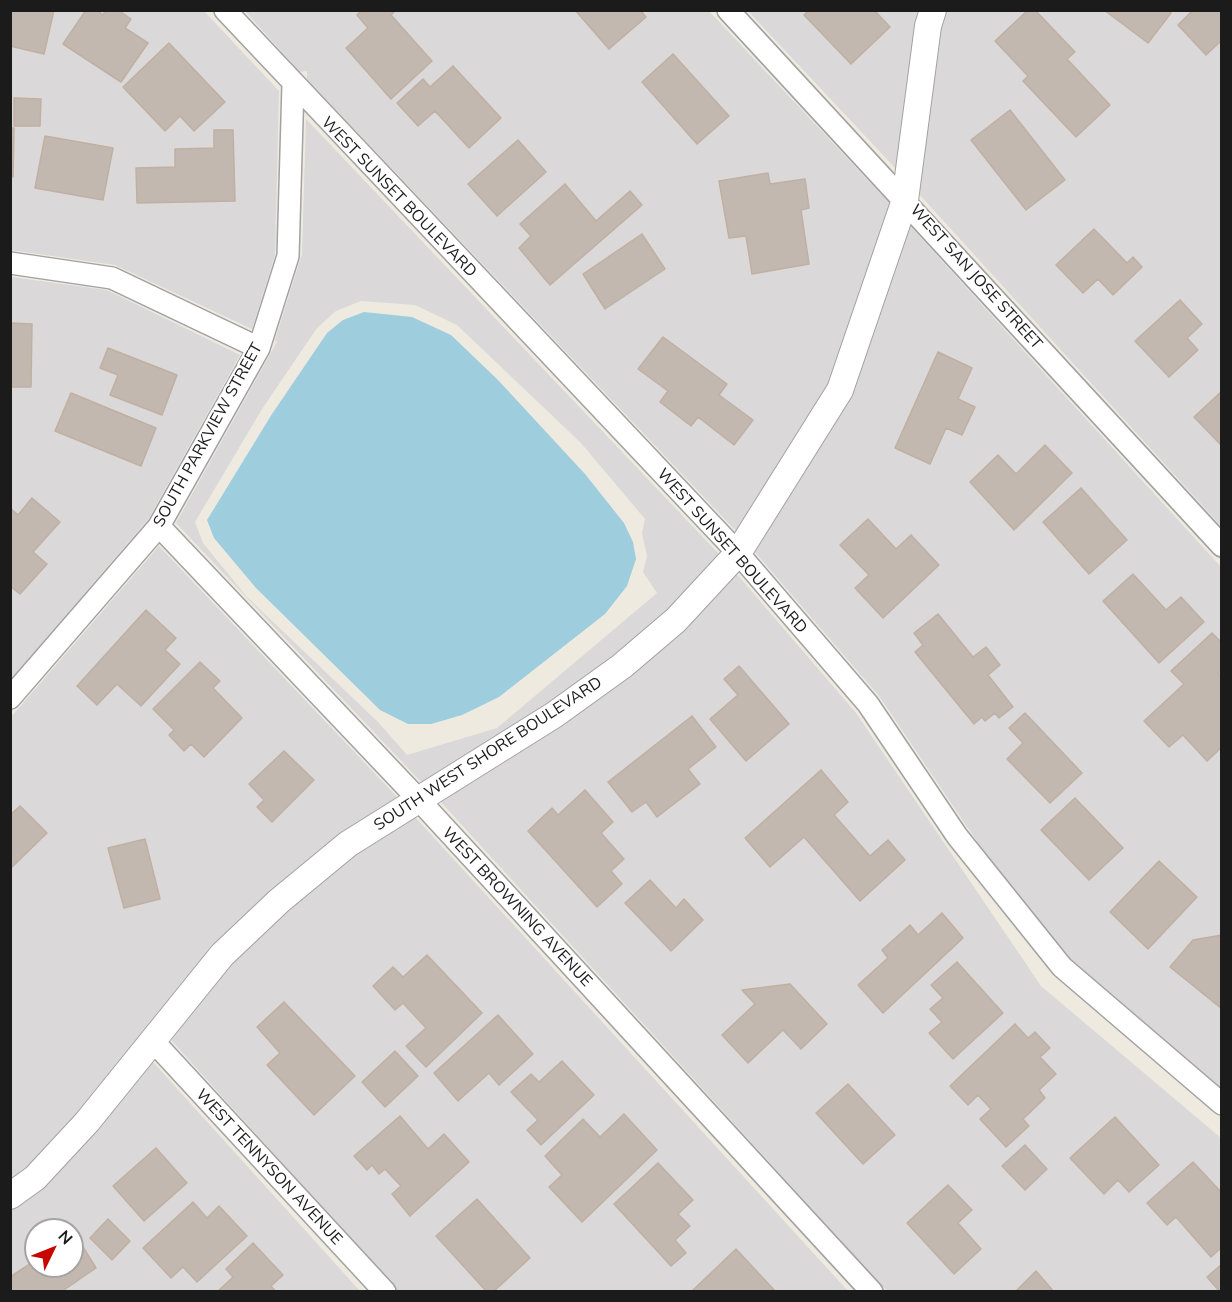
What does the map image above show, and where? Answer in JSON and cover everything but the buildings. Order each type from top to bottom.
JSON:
[{"type":"street","name":"WEST SUNSET BOULEVARD","points":[[225,10],[293,86],[738,553],[868,704],[957,836],[1062,967],[1221,1104]]},
{"type":"street","name":"WEST SAN JOSE STREET","points":[[728,10],[1221,546]]},
{"type":"street","name":"SOUTH WEST SHORE BOULEVARD","points":[[10,1196],[35,1178],[87,1122],[154,1042],[222,955],[279,901],[348,844],[554,715],[622,666],[676,620],[738,553],[840,390],[905,200],[928,26],[933,10]]},
{"type":"street","name":"SOUTH PARKVIEW STREET","points":[[10,698],[159,526],[259,348],[288,255],[293,86]]},
{"type":"street","points":[[10,263],[112,278],[259,348]]},
{"type":"street","name":"WEST BROWNING AVENUE","points":[[159,526],[419,800],[872,1292]]},
{"type":"street","name":"WEST TENNYSON AVENUE","points":[[154,1042],[385,1292]]},
{"type":"shaded area","points":[[11,11],[204,11],[279,91],[275,255],[252,329],[115,265],[11,250]]},
{"type":"shaded area","points":[[245,11],[709,11],[890,204],[828,385],[736,531],[307,79],[307,71],[300,72]]},
{"type":"shaded area","points":[[748,11],[917,11],[896,169]]},
{"type":"shaded area","points":[[943,11],[1221,11],[1221,526],[919,194]]},
{"type":"shaded area","points":[[306,119],[719,554],[668,611],[615,656],[548,704],[422,783],[176,523],[277,342],[275,340],[302,254]],"holes":[[[361,301],[415,305],[457,325],[581,443],[645,519],[642,533],[647,556],[643,572],[657,593],[497,728],[407,755],[379,723],[247,597],[203,543],[195,522],[262,409],[317,328],[336,311]]]},
{"type":"shaded area","points":[[910,226],[1221,567],[1221,1101],[1061,966],[879,696],[754,551],[851,396]]},
{"type":"shaded area","points":[[11,277],[107,290],[240,355],[149,518],[11,679]]},
{"type":"shaded area","points":[[159,546],[398,798],[340,834],[271,891],[213,946],[77,1114],[27,1169],[11,1180],[11,717]]},
{"type":"shaded area","points":[[736,573],[856,713],[1041,986],[1221,1138],[1221,1291],[887,1291],[440,801],[561,726],[629,677],[686,629]]},
{"type":"shaded area","points":[[415,817],[848,1291],[398,1291],[171,1040],[231,964],[287,910],[355,854]]},
{"type":"shaded area","points":[[153,1062],[360,1291],[11,1291],[10,1211],[42,1189],[96,1131]]},
{"type":"water","points":[[364,312],[412,317],[451,335],[498,380],[585,474],[624,523],[633,542],[636,559],[627,586],[605,614],[499,697],[462,715],[431,724],[408,724],[380,710],[256,588],[214,538],[207,520],[272,414],[327,333],[343,320]]}]
